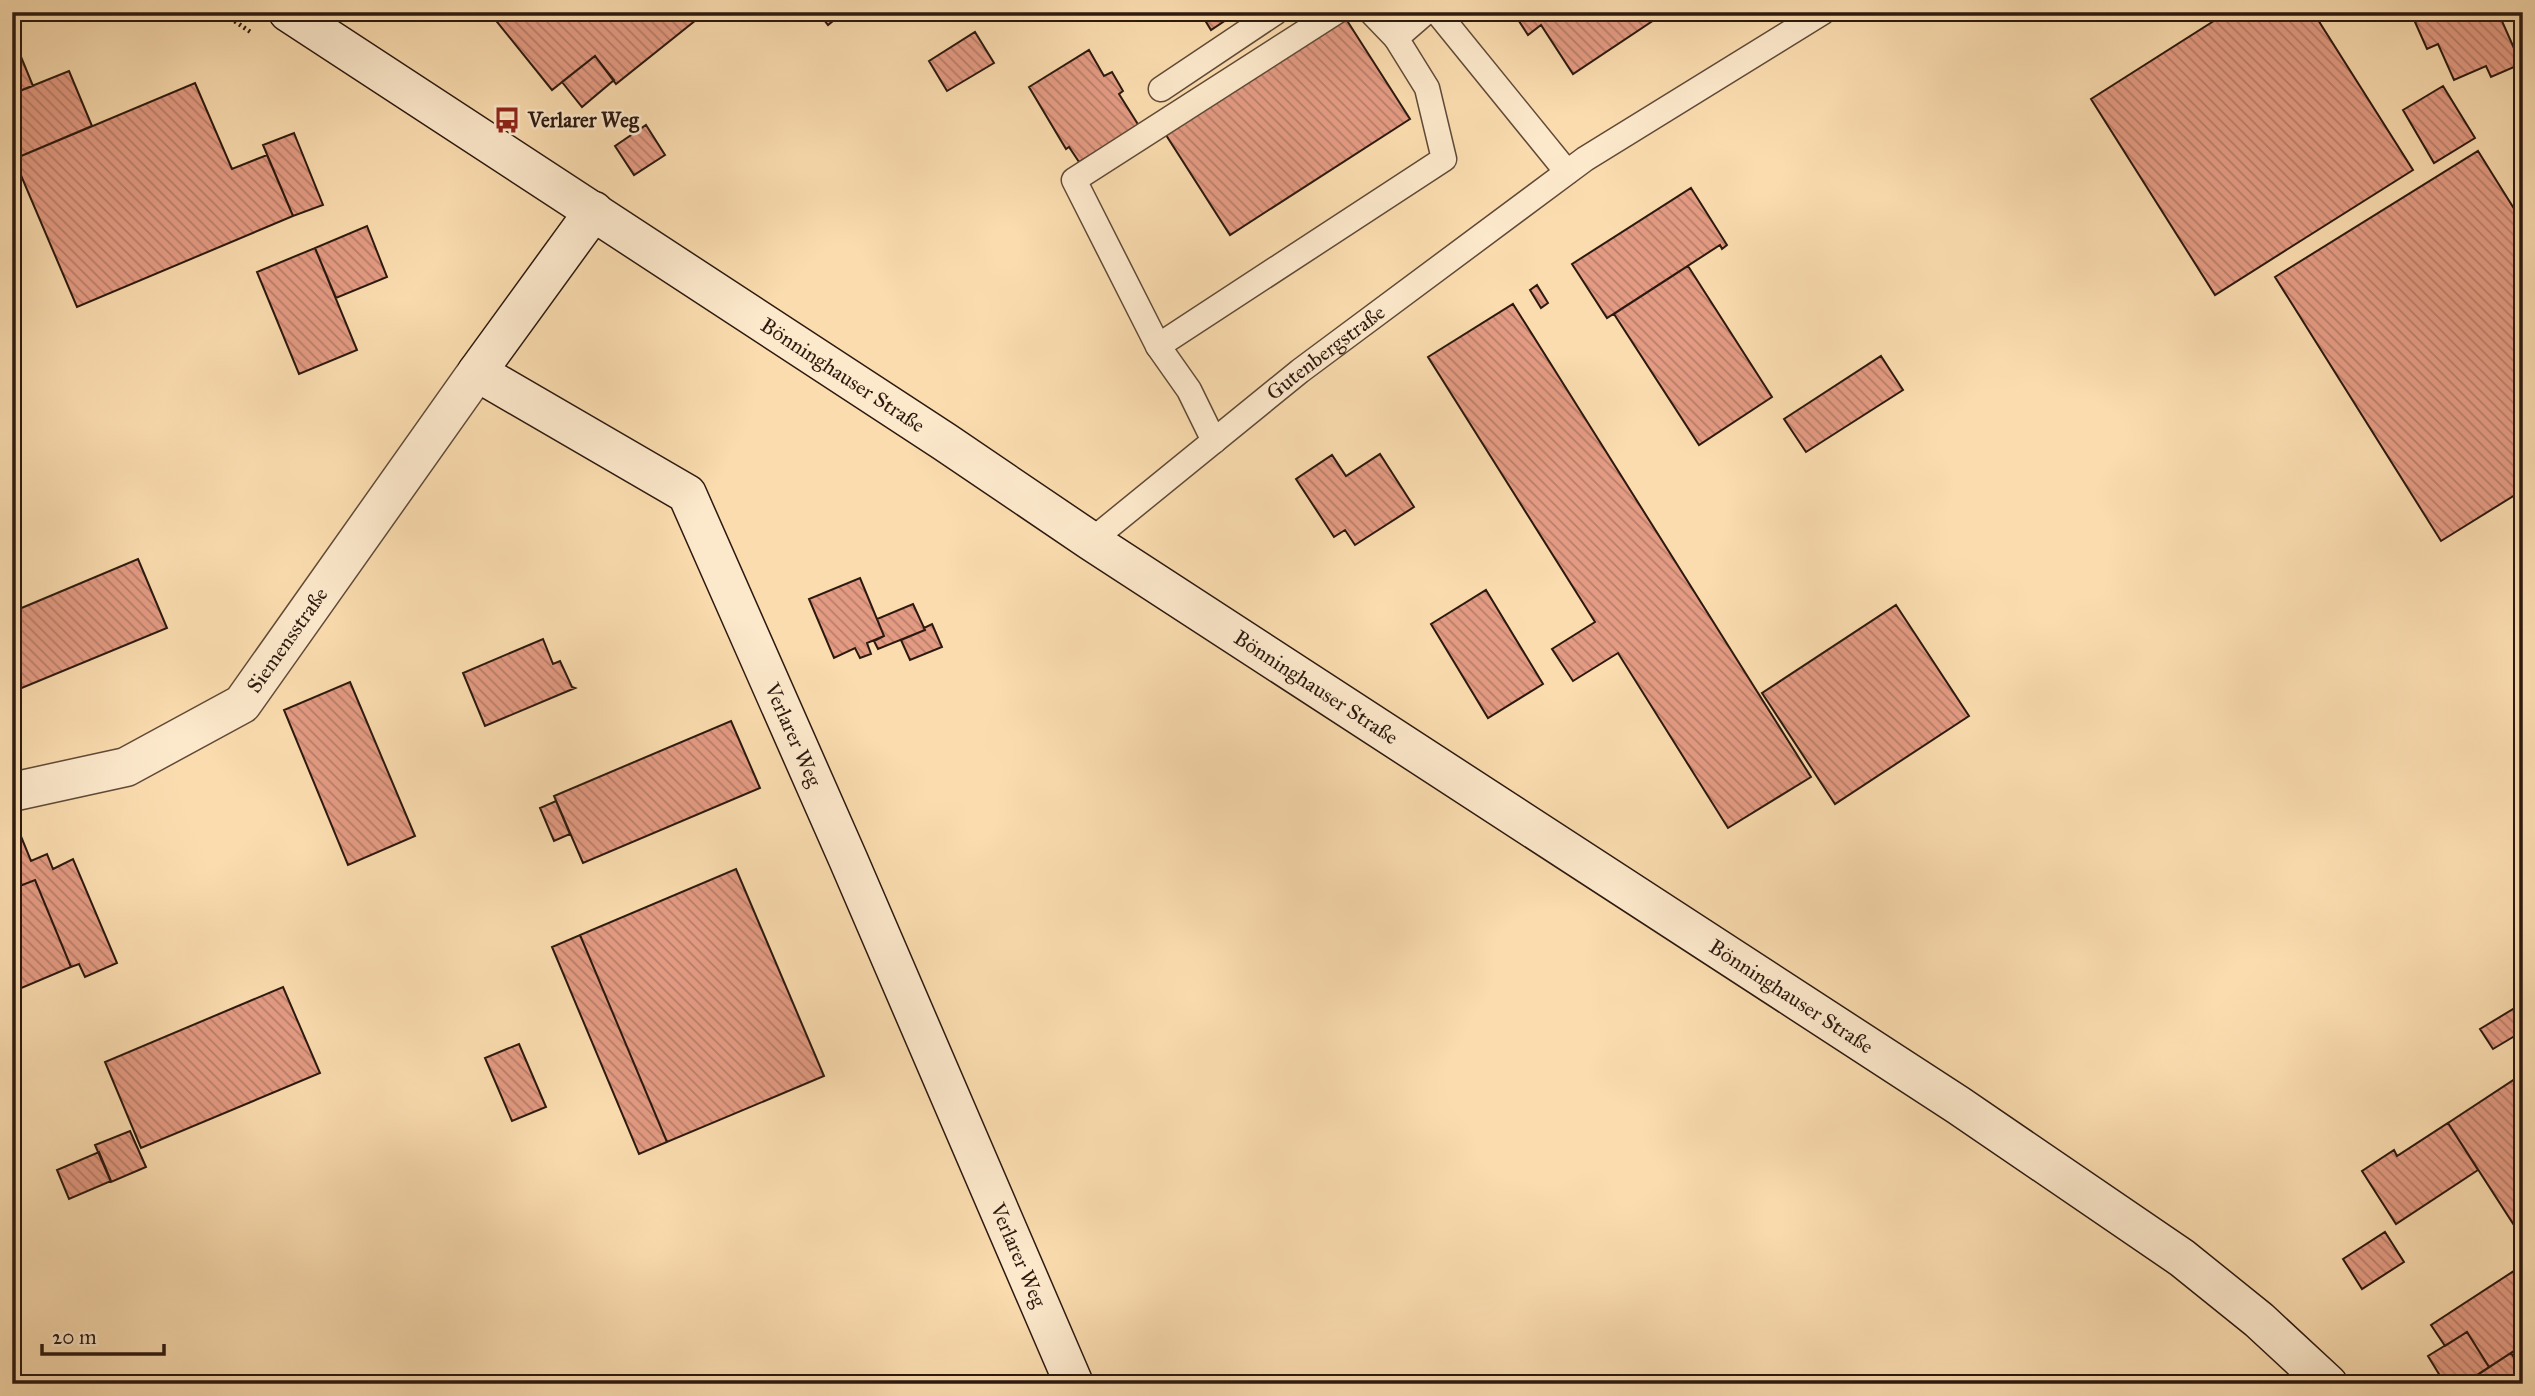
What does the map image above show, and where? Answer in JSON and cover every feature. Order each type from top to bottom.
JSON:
[{"type":"main road","name":"Bönninghauser Straße","points":[[288,12],[594,211],[1091,541],[1865,1044],[2182,1258],[2259,1321],[2328,1384]]},
{"type":"main road","points":[[477,372],[594,211]]},
{"type":"main road","name":"Siemensstraße","points":[[12,792],[126,767],[242,704],[477,372]]},
{"type":"main road","name":"Verlarer Weg","points":[[477,372],[687,494],[1074,1384]]},
{"type":"lane","points":[[1161,89],[1276,12]]},
{"type":"lane","points":[[1214,440],[1189,390],[1158,346],[1074,180],[1336,12]]},
{"type":"lane","points":[[1158,346],[1444,159],[1427,88],[1396,38],[1371,12]]},
{"type":"lane","points":[[1396,38],[1426,12]]},
{"type":"lane","points":[[1437,12],[1567,172]]},
{"type":"lane","name":"Gutenbergstraße","points":[[1091,541],[1300,371],[1567,172],[1823,12]]},
{"type":"building","points":[[489,12],[706,12],[616,84],[595,56],[552,90]]},
{"type":"building","points":[[818,12],[844,12],[828,25]]},
{"type":"building","points":[[1200,12],[1238,12],[1211,30]]},
{"type":"building","points":[[1513,12],[1666,12],[1573,74],[1541,25],[1528,35]]},
{"type":"building","points":[[2228,12],[2313,12],[2413,170],[2215,295],[2091,99]]},
{"type":"building","points":[[2424,12],[2498,12],[2521,64],[2491,77],[2486,66],[2454,80],[2438,44],[2427,49],[2415,22],[2426,17]]},
{"type":"building","points":[[1346,19],[1410,119],[1230,235],[1166,135]]},
{"type":"building","points":[[975,32],[994,63],[947,91],[929,61]]},
{"type":"building","points":[[12,35],[33,86],[12,94]]},
{"type":"building","points":[[1089,50],[1104,76],[1112,72],[1123,91],[1119,94],[1139,126],[1079,162],[1069,147],[1066,149],[1029,87]]},
{"type":"building","points":[[595,56],[614,80],[582,107],[562,82]]},
{"type":"building","points":[[69,71],[92,126],[14,159],[12,94]]},
{"type":"building","points":[[195,83],[232,169],[267,155],[293,216],[77,307],[14,159]]},
{"type":"building","points":[[2443,86],[2475,138],[2434,163],[2403,110]]},
{"type":"building","points":[[646,125],[665,155],[634,175],[615,146]]},
{"type":"building","points":[[294,133],[323,205],[293,216],[263,145]]},
{"type":"building","points":[[2478,151],[2523,223],[2523,490],[2441,541],[2275,277]]},
{"type":"building","points":[[1691,188],[1727,245],[1722,249],[1720,245],[1607,318],[1572,264]]},
{"type":"building","points":[[367,226],[387,277],[336,298],[315,248]]},
{"type":"building","points":[[315,248],[357,350],[299,374],[257,272]]},
{"type":"building","points":[[1688,266],[1772,397],[1699,445],[1614,314]]},
{"type":"building","points":[[1537,285],[1548,303],[1541,308],[1530,290]]},
{"type":"building","points":[[1513,304],[1811,777],[1728,828],[1618,653],[1573,681],[1552,649],[1595,622],[1428,357]]},
{"type":"building","points":[[1881,356],[1903,390],[1806,452],[1784,419]]},
{"type":"building","points":[[1380,454],[1414,507],[1355,545],[1345,530],[1334,537],[1296,479],[1332,455],[1346,476]]},
{"type":"building","points":[[138,559],[167,628],[12,692],[12,612]]},
{"type":"building","points":[[860,578],[884,636],[867,643],[871,654],[860,658],[855,648],[834,658],[809,599]]},
{"type":"building","points":[[1486,590],[1543,684],[1488,718],[1431,624]]},
{"type":"building","points":[[913,604],[925,630],[878,649],[874,641],[884,636],[877,619]]},
{"type":"building","points":[[1896,605],[1969,716],[1835,804],[1762,693]]},
{"type":"building","points":[[932,624],[942,647],[910,660],[901,640],[925,630],[924,628]]},
{"type":"building","points":[[543,639],[553,664],[560,661],[572,687],[575,688],[485,726],[463,673]]},
{"type":"building","points":[[350,682],[415,836],[348,865],[284,710]]},
{"type":"building","points":[[731,721],[760,788],[583,863],[554,796]]},
{"type":"building","points":[[556,801],[570,834],[554,841],[540,808]]},
{"type":"building","points":[[20,834],[31,861],[47,854],[53,869],[73,859],[117,963],[85,977],[79,964],[71,967],[35,880],[12,889],[12,837]]},
{"type":"building","points":[[736,869],[824,1076],[667,1142],[580,935]]},
{"type":"building","points":[[35,880],[71,967],[12,992],[12,889]]},
{"type":"building","points":[[580,935],[667,1142],[639,1154],[552,947]]},
{"type":"building","points":[[283,987],[320,1073],[141,1148],[105,1062]]},
{"type":"building","points":[[2523,1003],[2523,1031],[2493,1049],[2480,1029]]},
{"type":"building","points":[[519,1044],[546,1107],[512,1121],[485,1058]]},
{"type":"building","points":[[2515,1079],[2523,1092],[2523,1239],[2448,1123]]},
{"type":"building","points":[[2448,1123],[2478,1170],[2396,1224],[2362,1171],[2394,1150],[2397,1156]]},
{"type":"building","points":[[130,1131],[146,1167],[111,1182],[95,1145]]},
{"type":"building","points":[[99,1152],[111,1181],[69,1199],[57,1170]]},
{"type":"building","points":[[2385,1232],[2404,1262],[2362,1289],[2343,1259]]},
{"type":"building","points":[[2523,1265],[2523,1345],[2489,1367],[2467,1332],[2445,1346],[2431,1325]]},
{"type":"building","points":[[2467,1332],[2489,1367],[2463,1384],[2445,1384],[2428,1356]]},
{"type":"building","points":[[2523,1345],[2523,1371],[2511,1353]]},
{"type":"building","points":[[2511,1353],[2523,1371],[2523,1384],[2472,1384],[2470,1380]]},
{"type":"place","name":"Verlarer Weg","points":[[507,120]]}]
